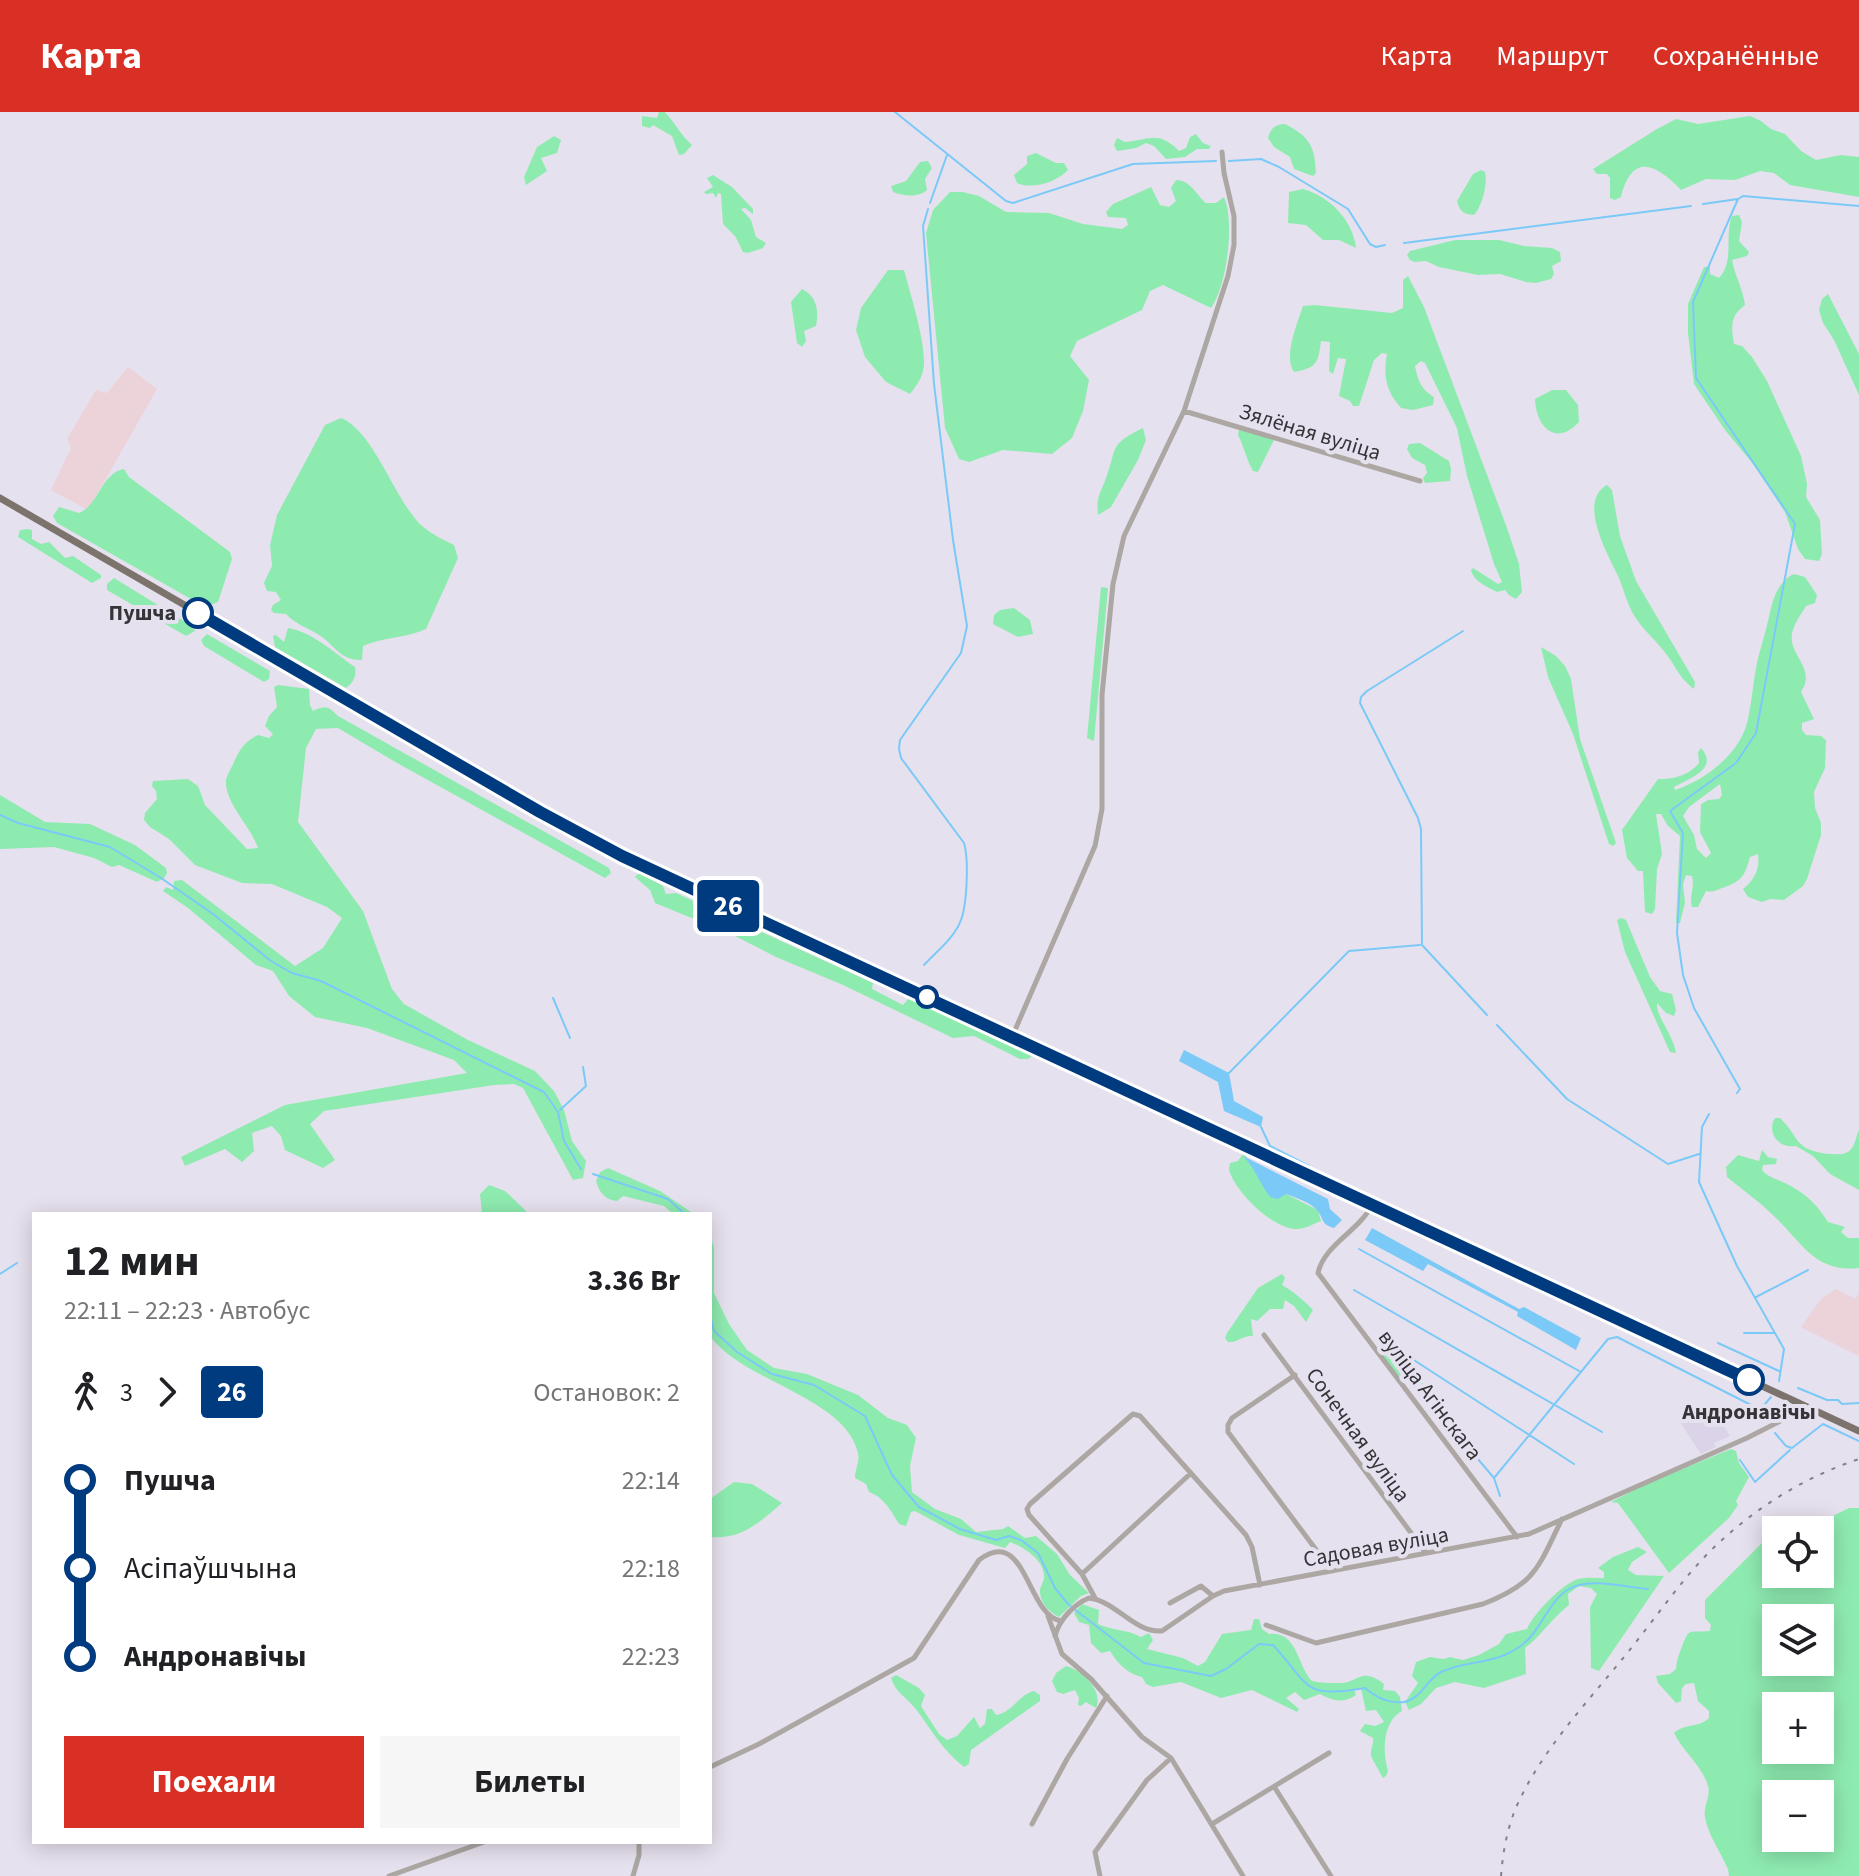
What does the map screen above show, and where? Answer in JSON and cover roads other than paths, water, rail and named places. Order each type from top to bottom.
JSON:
[{"type":"main road","points":[[0,498],[622,856],[1859,1431]]},
{"type":"street","points":[[1012,1037],[1095,846],[1102,809],[1102,695],[1113,584],[1124,536],[1187,412],[1228,276],[1234,245],[1234,216],[1222,152]]},
{"type":"street","name":"Зялёная вуліца","points":[[1187,412],[1420,481]]},
{"type":"street","name":"вуліца Агінскага","points":[[1372,1205],[1358,1226],[1323,1259],[1318,1273],[1517,1537]]},
{"type":"street","name":"Сонечная вуліца","points":[[1264,1335],[1426,1553]]},
{"type":"street","points":[[1295,1375],[1232,1418],[1228,1425],[1231,1438],[1332,1571]]},
{"type":"street","name":"Садовая вуліца","points":[[1096,1598],[1153,1632],[1169,1627],[1213,1596],[1517,1537],[1747,1438],[1808,1407]]},
{"type":"street","points":[[1096,1598],[1082,1574],[1027,1509],[1133,1414],[1140,1416],[1246,1535],[1252,1547],[1260,1585]]},
{"type":"street","points":[[1082,1574],[1190,1474]]},
{"type":"street","points":[[1266,1625],[1316,1643],[1483,1604],[1509,1594],[1526,1582],[1541,1561],[1562,1519]]},
{"type":"street","points":[[712,1766],[759,1744],[914,1658],[979,1560],[1001,1551],[1013,1558],[1046,1613],[1062,1654],[1107,1696],[1142,1737],[1171,1758],[1243,1876]]},
{"type":"street","points":[[1170,1603],[1201,1586],[1213,1596]]},
{"type":"street","points":[[1055,1636],[1062,1621],[1078,1604],[1096,1598]]},
{"type":"street","points":[[1046,1613],[1062,1621]]},
{"type":"street","points":[[1032,1824],[1067,1759],[1107,1696]]},
{"type":"street","points":[[1212,1824],[1329,1753]]},
{"type":"street","points":[[1100,1876],[1095,1852],[1147,1780],[1171,1758]]},
{"type":"street","points":[[1275,1788],[1331,1876]]},
{"type":"street","points":[[389,1876],[478,1844]]},
{"type":"street","points":[[633,1876],[639,1844]]},
{"type":"water","points":[[1184,1050],[1229,1073],[1234,1101],[1263,1117],[1261,1127],[1224,1111],[1218,1082],[1179,1061]]},
{"type":"water","points":[[1243,1156],[1328,1199],[1330,1209],[1342,1220],[1334,1228],[1324,1223],[1317,1210],[1307,1202],[1286,1194],[1278,1199],[1270,1197]]},
{"type":"water","points":[[1372,1228],[1519,1309],[1524,1307],[1581,1338],[1576,1350],[1517,1316],[1518,1312],[1428,1264],[1423,1271],[1365,1240]]},
{"type":"waterway","points":[[895,112],[1006,201],[1013,203],[1133,164],[1216,161]]},
{"type":"waterway","points":[[930,203],[947,155]]},
{"type":"waterway","points":[[1229,161],[1261,159],[1279,167],[1348,209],[1370,244],[1376,247],[1385,245]]},
{"type":"waterway","points":[[1703,204],[1743,196],[1859,206]]},
{"type":"waterway","points":[[1737,1093],[1740,1089],[1694,1008],[1683,975],[1677,933],[1683,833],[1670,811],[1736,763],[1756,733],[1795,524],[1696,378],[1693,302],[1738,199]]},
{"type":"waterway","points":[[1404,243],[1691,206]]},
{"type":"waterway","points":[[924,965],[950,938],[961,920],[967,870],[964,843],[901,758],[899,749],[900,740],[961,653],[967,626],[934,384],[923,226],[928,209]]},
{"type":"waterway","points":[[1463,631],[1367,691],[1360,703],[1421,829],[1422,945],[1487,1015]]},
{"type":"waterway","points":[[0,815],[18,823],[110,847],[161,878],[213,914],[271,961],[292,973],[321,981],[544,1092],[558,1112],[564,1141],[581,1169]]},
{"type":"waterway","points":[[1229,1073],[1349,951],[1420,945]]},
{"type":"waterway","points":[[553,998],[570,1038]]},
{"type":"waterway","points":[[1497,1025],[1567,1099],[1668,1164],[1699,1154]]},
{"type":"waterway","points":[[560,1110],[586,1086],[583,1067]]},
{"type":"waterway","points":[[1709,1114],[1702,1127],[1699,1182],[1737,1266],[1784,1349],[1779,1381]]},
{"type":"waterway","points":[[1261,1127],[1270,1146],[1309,1166]]},
{"type":"waterway","points":[[593,1174],[668,1199],[683,1212]]},
{"type":"waterway","points":[[1359,1249],[1581,1372]]},
{"type":"waterway","points":[[0,1274],[17,1263]]},
{"type":"waterway","points":[[1756,1297],[1808,1270]]},
{"type":"waterway","points":[[1354,1290],[1602,1432]]},
{"type":"waterway","points":[[712,1324],[714,1331],[737,1352],[772,1374],[814,1385],[865,1416],[892,1475],[919,1507],[960,1529],[996,1540],[1009,1536],[1021,1540],[1038,1553],[1055,1588],[1069,1605],[1144,1663],[1211,1676],[1226,1669],[1259,1644],[1273,1645],[1302,1680],[1318,1690],[1329,1692],[1365,1688],[1383,1699],[1404,1702],[1415,1697],[1441,1672],[1512,1652],[1529,1639],[1555,1601],[1577,1585],[1597,1583],[1648,1589]]},
{"type":"waterway","points":[[1744,1333],[1774,1333]]},
{"type":"waterway","points":[[1494,1478],[1608,1339],[1617,1337],[1753,1406],[1766,1422]]},
{"type":"waterway","points":[[1380,1338],[1574,1464]]},
{"type":"waterway","points":[[1718,1343],[1779,1371]]},
{"type":"waterway","points":[[1798,1388],[1842,1404],[1859,1403]]},
{"type":"waterway","points":[[1759,1411],[1771,1397]]},
{"type":"waterway","points":[[1775,1433],[1786,1446],[1792,1448],[1823,1424],[1859,1441]]},
{"type":"waterway","points":[[1455,1432],[1494,1478],[1500,1496]]},
{"type":"waterway","points":[[1740,1460],[1755,1482],[1790,1450]]},
{"type":"railway","points":[[1501,1876],[1509,1827],[1531,1778],[1572,1720],[1686,1577],[1723,1539],[1770,1502],[1804,1482],[1859,1459]]},
{"type":"place","name":"Пушча","points":[[198,613]]},
{"type":"place","name":"Андронавічы","points":[[1749,1380]]}]
